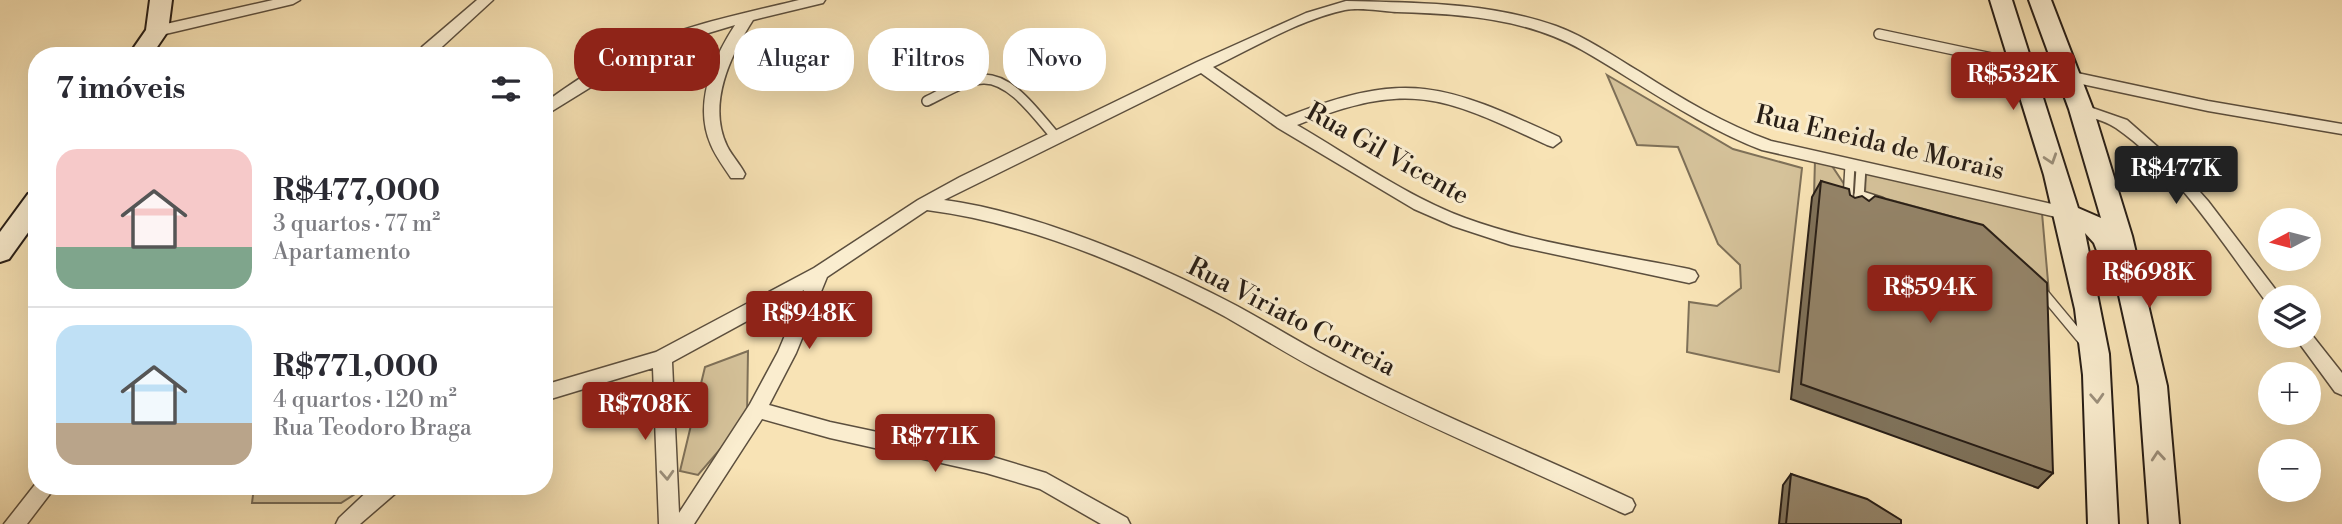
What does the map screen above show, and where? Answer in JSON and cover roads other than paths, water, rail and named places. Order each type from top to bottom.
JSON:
[{"type":"main road","points":[[145,47],[157,31],[161,0]]},
{"type":"main road","points":[[2001,0],[2058,179],[2082,282],[2095,354],[2103,524]]},
{"type":"main road","points":[[2040,0],[2081,109],[2119,236],[2153,386],[2164,524]]},
{"type":"main road","points":[[0,252],[28,213]]},
{"type":"main road","points":[[2065,213],[2098,227],[2109,245],[2128,328],[2153,386]]},
{"type":"street","points":[[157,31],[293,0]]},
{"type":"street","points":[[431,47],[486,0]]},
{"type":"street","points":[[553,104],[593,75],[644,49],[818,0]]},
{"type":"street","name":"Rua Eneida de Morais","points":[[553,387],[662,358],[820,273],[924,204],[1055,136],[1202,66],[1344,3],[1465,9],[1505,16],[1552,30],[1586,46],[1691,111],[1733,133],[1768,146],[2065,213]]},
{"type":"street","points":[[737,174],[717,142],[713,109],[716,78],[726,48],[747,18]]},
{"type":"street","name":"Rua Gil Vicente","points":[[1202,66],[1284,124],[1420,205],[1459,222],[1511,239],[1689,276]]},
{"type":"street","points":[[2068,76],[2181,101],[2342,129]]},
{"type":"street","points":[[1284,124],[1355,99],[1391,93],[1423,92],[1472,106],[1553,141]]},
{"type":"street","points":[[2081,109],[2119,122],[2152,151],[2233,245],[2263,285]]},
{"type":"street","name":"Rua Viriato Correia","points":[[924,204],[964,209],[1052,233],[1141,268],[1228,310],[1342,374],[1625,505]]},
{"type":"street","points":[[683,524],[757,411],[787,353],[820,273]]},
{"type":"street","points":[[2312,348],[2342,387]]},
{"type":"street","points":[[662,358],[669,524]]},
{"type":"street","points":[[757,411],[998,467],[1046,482],[1120,524]]},
{"type":"street","points":[[14,524],[38,495]]},
{"type":"street","points":[[346,524],[378,495]]},
{"type":"lane","points":[[1879,34],[2021,64]]},
{"type":"lane","points":[[927,101],[968,83],[995,80],[1012,92],[1055,136]]},
{"type":"lane","points":[[1856,167],[1859,210]]},
{"type":"lane","points":[[1847,207],[1856,167]]},
{"type":"lane","points":[[1859,195],[1885,203]]},
{"type":"lane","points":[[2030,280],[2095,354]]}]
